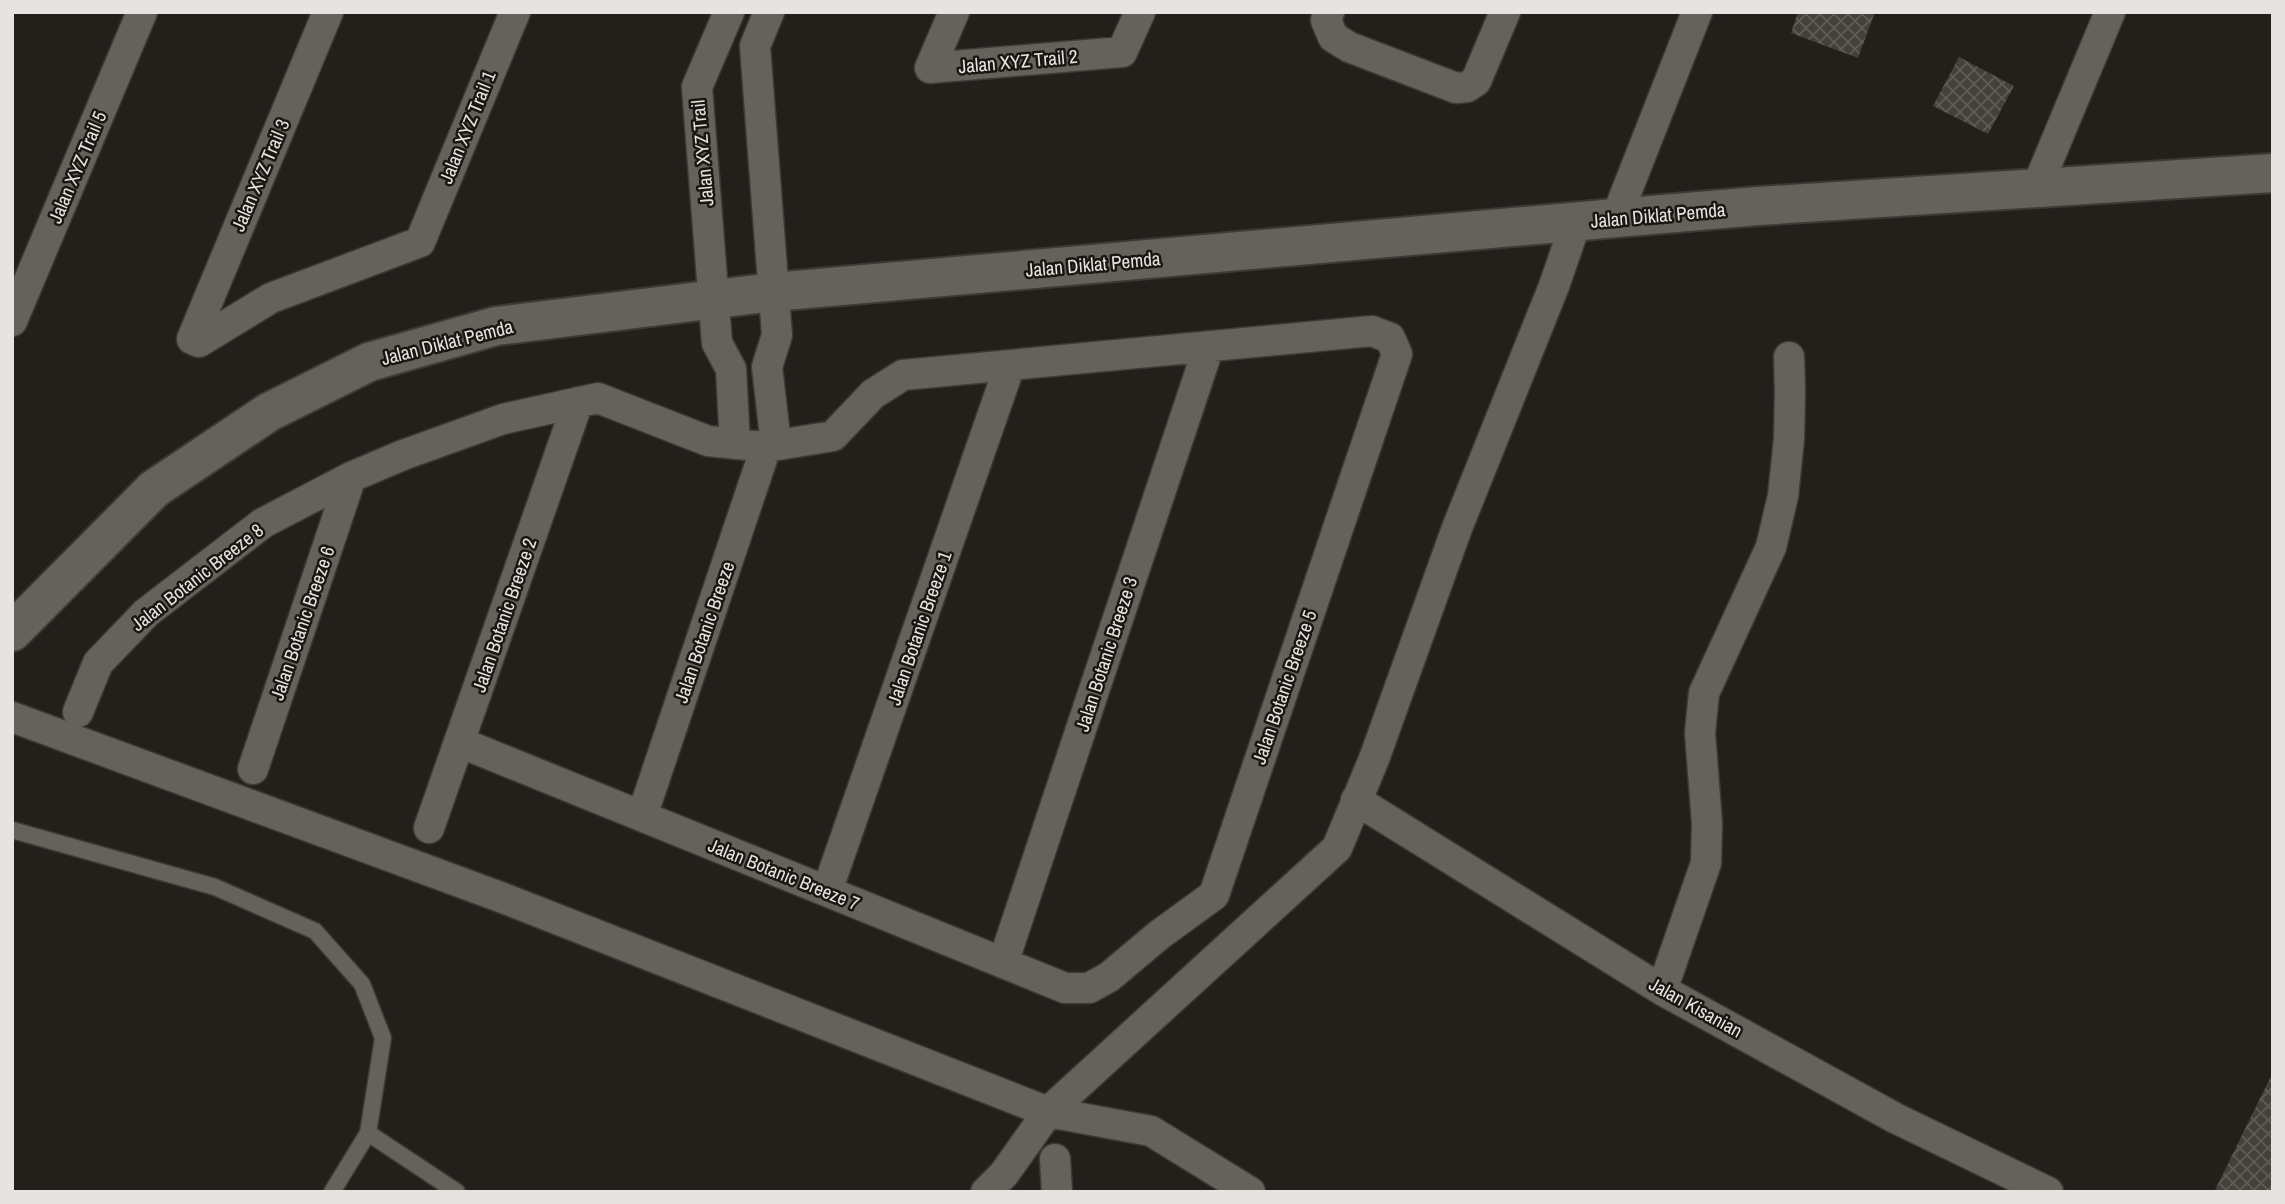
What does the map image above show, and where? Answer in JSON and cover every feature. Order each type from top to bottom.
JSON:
[{"type":"street","name":"Jalan XYZ Trail 5","points":[[12,321],[142,12]]},
{"type":"street","name":"Jalan XYZ Trail 3","points":[[328,12],[192,339],[199,342],[271,298],[420,242]]},
{"type":"street","name":"Jalan XYZ Trail 1","points":[[420,242],[515,12]]},
{"type":"street","name":"Jalan XYZ Trail","points":[[714,301],[697,87],[729,12]]},
{"type":"street","points":[[769,12],[755,46],[774,292]]},
{"type":"street","name":"Jalan XYZ Trail 2","points":[[954,12],[930,68],[1122,52],[1140,12]]},
{"type":"street","points":[[1329,12],[1326,20],[1334,37],[1349,47],[1456,88],[1466,87],[1476,81],[1505,12]]},
{"type":"street","points":[[1616,218],[1697,12]]},
{"type":"street","points":[[2036,187],[2110,12]]},
{"type":"street","name":"Jalan Diklat Pemda","points":[[12,632],[154,489],[270,412],[369,362],[496,327],[774,292],[1616,218],[2036,187],[2273,173]]},
{"type":"street","points":[[986,1192],[1004,1174],[1048,1112],[1337,848],[1374,759],[1457,528],[1554,286],[1576,222]]},
{"type":"street","name":"Jalan Botanic Breeze","points":[[642,816],[771,446],[767,367],[777,335],[774,292]]},
{"type":"street","points":[[714,301],[717,343],[731,369],[735,444]]},
{"type":"street","name":"Jalan Botanic Breeze 8","points":[[78,712],[98,663],[146,613],[263,523],[351,477],[503,419],[598,398],[708,441],[771,446],[833,436],[873,394],[903,375],[1372,331],[1390,338],[1397,354]]},
{"type":"street","name":"Jalan Botanic Breeze 3","points":[[1003,963],[1209,345]]},
{"type":"street","name":"Jalan Botanic Breeze 5","points":[[1109,977],[1159,935],[1214,895],[1397,354]]},
{"type":"street","points":[[1662,990],[1706,863],[1707,823],[1700,733],[1704,693],[1771,547],[1783,496],[1790,415],[1789,357]]},
{"type":"street","name":"Jalan Botanic Breeze 1","points":[[827,891],[1010,365]]},
{"type":"street","name":"Jalan Botanic Breeze 2","points":[[429,828],[578,402]]},
{"type":"street","name":"Jalan Botanic Breeze 6","points":[[253,769],[351,477]]},
{"type":"street","points":[[12,717],[503,898],[1048,1112],[1152,1131],[1250,1192]]},
{"type":"street","name":"Jalan Botanic Breeze 7","points":[[459,742],[1066,988],[1089,988],[1109,977]]},
{"type":"street","name":"Jalan Kisanian","points":[[1356,800],[1662,990],[1895,1118],[2048,1192]]},
{"type":"street","points":[[1055,1159],[1057,1192]]},
{"type":"lane","points":[[12,830],[215,887],[315,930],[362,984],[383,1038],[368,1133],[332,1192]]},
{"type":"lane","points":[[368,1133],[457,1192]]},
{"type":"building","points":[[1798,12],[1875,12],[1858,58],[1791,33]]},
{"type":"building","points":[[1959,57],[2014,86],[1988,134],[1933,106]]},
{"type":"building","points":[[2273,1072],[2273,1192],[2214,1192]]}]
